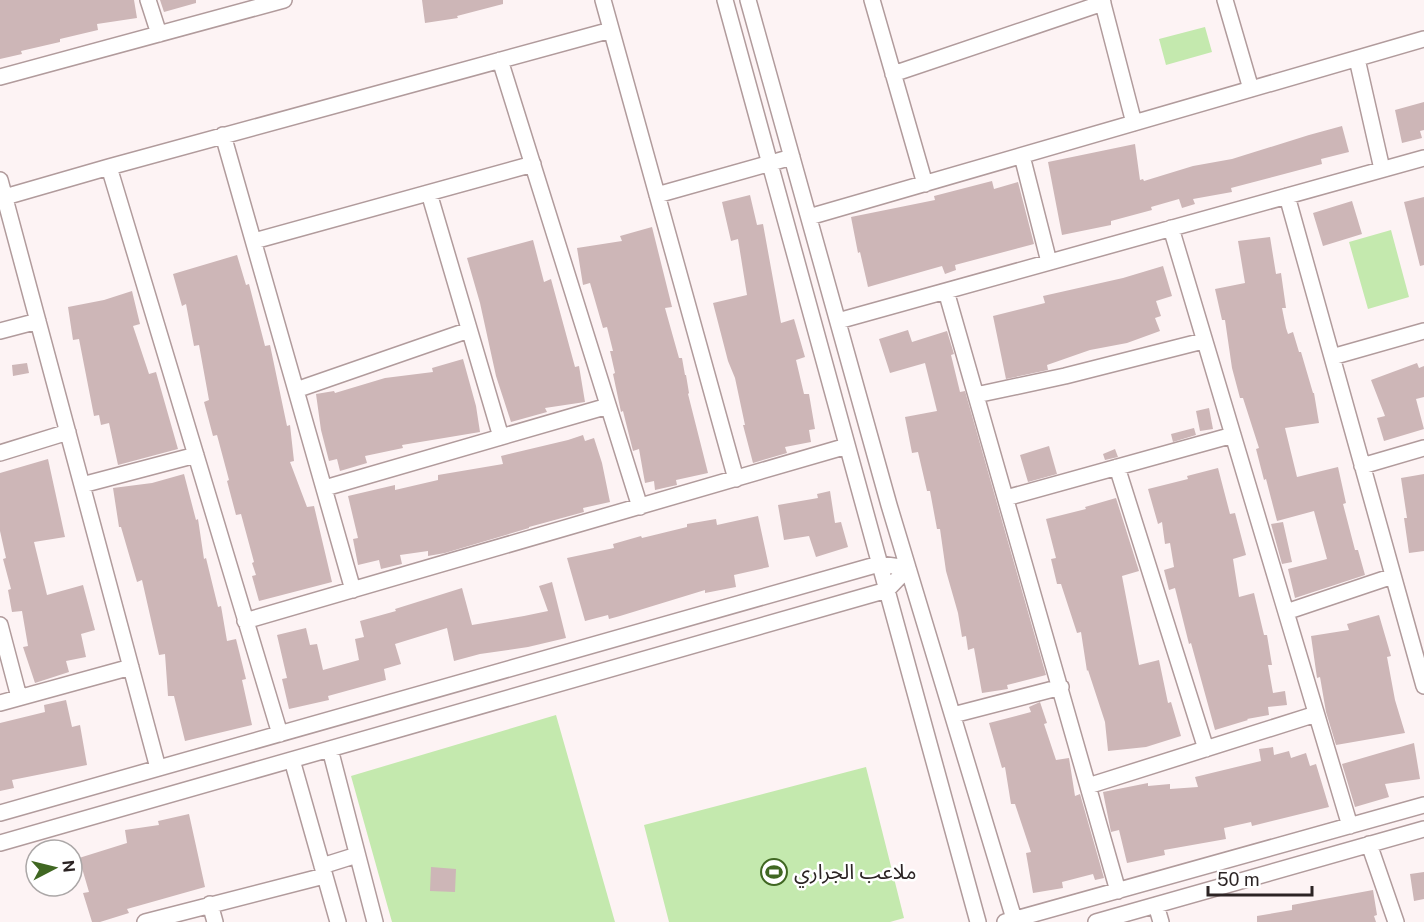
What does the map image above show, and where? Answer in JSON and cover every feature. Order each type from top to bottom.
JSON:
[{"type":"street","points":[[148,0],[159,34]]},
{"type":"street","points":[[0,77],[284,0]]},
{"type":"street","points":[[603,0],[736,478]]},
{"type":"street","points":[[725,0],[978,922]]},
{"type":"street","points":[[748,0],[908,568],[953,715],[1011,921],[1424,805]]},
{"type":"street","points":[[872,0],[925,184]]},
{"type":"street","points":[[1225,0],[1251,89]]},
{"type":"street","points":[[893,74],[1102,2],[1134,123]]},
{"type":"street","points":[[5,197],[109,166],[611,30]]},
{"type":"street","points":[[809,217],[1424,39]]},
{"type":"street","points":[[1357,59],[1382,169]]},
{"type":"street","points":[[500,60],[640,507]]},
{"type":"street","points":[[223,135],[353,590]]},
{"type":"street","points":[[1022,156],[1049,262]]},
{"type":"street","points":[[657,195],[792,157]]},
{"type":"street","points":[[838,321],[1424,158]]},
{"type":"street","points":[[254,241],[533,164]]},
{"type":"street","points":[[109,166],[280,734]]},
{"type":"street","points":[[0,180],[158,768]]},
{"type":"street","points":[[429,193],[501,437]]},
{"type":"street","points":[[1287,196],[1424,686]]},
{"type":"street","points":[[1170,228],[1350,826]]},
{"type":"street","points":[[946,291],[1118,891]]},
{"type":"street","points":[[0,331],[38,321]]},
{"type":"street","points":[[296,390],[469,330]]},
{"type":"street","points":[[1332,357],[1424,331]]},
{"type":"street","points":[[976,395],[1065,376],[1203,341]]},
{"type":"street","points":[[325,488],[608,406]]},
{"type":"street","points":[[0,453],[68,432]]},
{"type":"street","points":[[1006,498],[1233,435]]},
{"type":"street","points":[[245,621],[847,446]]},
{"type":"street","points":[[1362,466],[1424,448]]},
{"type":"street","points":[[82,485],[196,455]]},
{"type":"street","points":[[1117,468],[1206,749]]},
{"type":"street","points":[[0,813],[879,564],[908,568]]},
{"type":"street","points":[[0,843],[886,590],[908,568]]},
{"type":"street","points":[[1286,612],[1393,576]]},
{"type":"street","points":[[0,625],[19,698]]},
{"type":"street","points":[[0,703],[131,667]]},
{"type":"street","points":[[953,715],[1061,687]]},
{"type":"street","points":[[1088,786],[1316,714]]},
{"type":"street","points":[[330,749],[375,922]]},
{"type":"street","points":[[292,760],[338,922]]},
{"type":"street","points":[[1096,922],[1424,829]]},
{"type":"street","points":[[1369,844],[1396,922]]},
{"type":"street","points":[[145,922],[323,871],[357,855]]},
{"type":"street","points":[[210,904],[215,922]]},
{"type":"street","points":[[1156,904],[1161,922]]},
{"type":"green space","points":[[1205,27],[1212,52],[1166,65],[1159,39]]},
{"type":"green space","points":[[1391,230],[1409,297],[1368,309],[1349,242]]},
{"type":"green space","points":[[556,715],[615,922],[392,922],[351,776]]},
{"type":"green space","name":"ملاعب الجراري","points":[[866,767],[904,918],[890,922],[669,922],[644,825]]},
{"type":"building","points":[[0,0],[134,0],[137,18],[97,24],[98,30],[60,39],[60,42],[21,51],[22,54],[0,59]]},
{"type":"building","points":[[160,0],[196,0],[196,3],[164,12]]},
{"type":"building","points":[[422,0],[503,0],[503,4],[457,16],[458,18],[425,23]]},
{"type":"building","points":[[1424,102],[1424,130],[1420,131],[1422,138],[1402,143],[1395,110]]},
{"type":"building","points":[[1342,126],[1349,152],[1321,159],[1322,164],[1231,188],[1232,192],[1193,199],[1195,204],[1182,208],[1179,199],[1151,207],[1152,210],[1111,221],[1111,225],[1062,235],[1048,162],[1135,144],[1140,180],[1144,181],[1193,166],[1232,159]]},
{"type":"building","points":[[992,181],[994,189],[1018,182],[1034,244],[955,265],[956,270],[945,274],[942,266],[868,287],[851,217],[935,200],[934,196]]},
{"type":"building","points":[[750,195],[757,225],[763,224],[781,323],[794,319],[805,357],[796,360],[804,394],[809,394],[815,429],[809,430],[811,442],[785,447],[787,453],[753,463],[743,425],[745,425],[735,378],[728,361],[713,303],[747,295],[738,239],[731,241],[722,202]]},
{"type":"building","points":[[1424,197],[1424,265],[1420,266],[1404,202]]},
{"type":"building","points":[[1352,201],[1362,234],[1323,246],[1313,213]]},
{"type":"building","points":[[652,227],[672,307],[665,308],[679,358],[682,358],[688,394],[708,473],[676,480],[677,485],[655,490],[654,481],[645,483],[639,449],[633,451],[623,411],[621,412],[613,374],[615,373],[610,351],[613,351],[607,327],[603,328],[590,283],[583,285],[577,248],[622,241],[620,236]]},
{"type":"building","points":[[1270,237],[1276,274],[1281,273],[1286,308],[1282,308],[1286,328],[1288,334],[1293,332],[1299,352],[1301,352],[1314,393],[1319,423],[1285,428],[1297,477],[1338,467],[1346,503],[1343,504],[1355,550],[1358,550],[1365,575],[1295,598],[1288,569],[1327,559],[1314,511],[1277,521],[1256,449],[1259,448],[1243,398],[1240,398],[1232,368],[1225,320],[1222,320],[1215,289],[1245,283],[1238,241]]},
{"type":"building","points":[[533,240],[544,282],[551,279],[575,367],[579,366],[585,402],[545,408],[547,412],[511,422],[496,376],[480,303],[467,258]]},
{"type":"building","points":[[237,255],[246,285],[249,284],[265,346],[270,345],[287,426],[290,425],[294,461],[290,462],[307,507],[314,506],[332,582],[259,601],[252,576],[256,575],[252,563],[254,562],[241,514],[236,515],[217,435],[213,436],[204,402],[209,400],[199,345],[194,346],[186,304],[182,306],[173,274]]},
{"type":"building","points":[[1163,266],[1172,296],[1156,301],[1161,316],[1155,318],[1160,331],[1127,343],[1090,350],[1047,365],[1048,370],[1006,379],[993,316],[1045,303],[1043,296],[1123,278]]},
{"type":"building","points":[[132,291],[140,324],[133,326],[149,374],[156,372],[178,449],[118,465],[109,423],[101,425],[99,415],[94,416],[79,339],[73,340],[68,307],[104,300]]},
{"type":"building","points":[[908,330],[912,342],[947,331],[954,354],[951,355],[960,392],[965,391],[1046,675],[1007,685],[1008,689],[982,693],[974,648],[968,650],[966,636],[962,637],[946,571],[940,529],[937,529],[930,491],[927,491],[918,452],[912,453],[905,417],[937,411],[925,363],[890,373],[879,339]]},
{"type":"building","points":[[463,359],[476,406],[480,432],[402,445],[403,448],[365,456],[367,463],[340,471],[337,459],[329,461],[321,430],[316,394],[334,391],[335,393],[385,378],[433,372],[432,368]]},
{"type":"building","points":[[27,363],[29,373],[13,376],[12,365]]},
{"type":"building","points":[[1417,363],[1419,368],[1424,366],[1424,397],[1416,399],[1424,429],[1384,441],[1377,418],[1385,416],[1371,380]]},
{"type":"building","points":[[1209,408],[1213,429],[1200,431],[1196,411]]},
{"type":"building","points":[[1194,428],[1196,435],[1173,442],[1171,434]]},
{"type":"building","points":[[583,435],[585,441],[594,438],[610,502],[583,508],[584,512],[445,553],[428,556],[428,551],[400,555],[402,564],[381,569],[379,560],[358,565],[353,539],[358,538],[348,496],[395,485],[395,490],[438,480],[438,475],[503,464],[501,456]]},
{"type":"building","points":[[1049,446],[1057,474],[1028,482],[1020,455]]},
{"type":"building","points":[[1115,449],[1118,457],[1105,460],[1103,454]]},
{"type":"building","points":[[48,459],[65,537],[34,542],[47,595],[83,585],[95,630],[81,634],[86,657],[66,661],[69,672],[35,683],[23,647],[28,646],[22,611],[12,612],[8,590],[11,589],[3,559],[6,558],[0,531],[0,473]]},
{"type":"building","points":[[1218,468],[1230,514],[1235,513],[1246,555],[1233,559],[1239,597],[1254,593],[1264,635],[1267,635],[1272,665],[1268,665],[1273,693],[1285,691],[1287,705],[1268,707],[1269,715],[1247,719],[1215,730],[1175,588],[1169,590],[1164,570],[1174,567],[1170,543],[1165,544],[1162,522],[1158,524],[1148,489],[1188,479],[1187,476]]},
{"type":"building","points":[[184,474],[196,520],[198,519],[204,559],[206,558],[218,607],[221,606],[227,641],[236,639],[246,679],[242,680],[252,725],[185,741],[174,696],[168,696],[165,654],[159,655],[142,580],[137,582],[121,527],[119,527],[113,488],[152,483]]},
{"type":"building","points":[[1424,474],[1424,551],[1409,553],[1401,478]]},
{"type":"building","points":[[830,491],[835,523],[841,522],[848,547],[816,557],[809,536],[784,540],[778,505],[818,498],[817,494]]},
{"type":"building","points":[[1116,498],[1139,571],[1122,576],[1139,665],[1159,660],[1168,703],[1171,702],[1181,736],[1146,747],[1108,751],[1105,722],[1087,671],[1081,632],[1077,633],[1061,584],[1057,584],[1051,559],[1056,558],[1046,519],[1086,509],[1085,507]]},
{"type":"building","points":[[758,516],[769,567],[734,575],[736,587],[705,593],[705,590],[609,619],[608,615],[585,621],[567,558],[614,548],[613,544],[687,527],[687,524],[716,519],[717,525]]},
{"type":"building","points":[[1283,522],[1292,562],[1282,564],[1271,524]]},
{"type":"building","points":[[552,582],[566,638],[454,661],[447,628],[395,644],[401,664],[384,669],[386,680],[328,696],[329,700],[289,709],[282,679],[287,678],[277,635],[306,628],[310,645],[317,644],[323,670],[359,660],[355,639],[364,637],[360,621],[462,588],[472,625],[524,616],[548,611],[539,586]]},
{"type":"building","points":[[1379,615],[1391,656],[1387,657],[1395,700],[1405,733],[1336,745],[1326,712],[1320,677],[1317,678],[1311,636],[1349,630],[1347,624]]},
{"type":"building","points":[[66,700],[72,727],[80,725],[87,765],[12,780],[14,788],[0,791],[0,723],[45,712],[44,705]]},
{"type":"building","points":[[1040,702],[1047,723],[1044,724],[1056,760],[1069,758],[1075,796],[1080,794],[1104,878],[1095,880],[1093,874],[1062,882],[1063,888],[1033,893],[1026,853],[1031,852],[1015,804],[1011,804],[1005,767],[1002,768],[989,723],[1031,712],[1029,707]]},
{"type":"building","points":[[1414,743],[1420,779],[1385,784],[1389,797],[1355,807],[1342,764]]},
{"type":"building","points":[[1273,747],[1274,755],[1289,751],[1291,758],[1306,753],[1310,766],[1316,764],[1329,807],[1252,826],[1251,822],[1224,828],[1226,839],[1164,850],[1165,855],[1127,863],[1119,830],[1111,832],[1103,792],[1148,783],[1148,786],[1170,784],[1170,789],[1198,787],[1195,777],[1261,761],[1259,749]]},
{"type":"building","points":[[189,814],[205,887],[127,909],[129,913],[100,922],[92,922],[84,896],[84,893],[89,892],[84,875],[84,856],[127,843],[125,830],[159,825],[158,821]]},
{"type":"building","points":[[431,867],[456,869],[455,892],[430,891]]},
{"type":"building","points":[[1424,872],[1424,899],[1414,901],[1410,874]]},
{"type":"building","points":[[1373,890],[1376,922],[1257,922],[1257,916],[1292,910],[1292,905]]},
{"type":"place","name":"ملاعب الجراري","points":[[774,872]]}]
